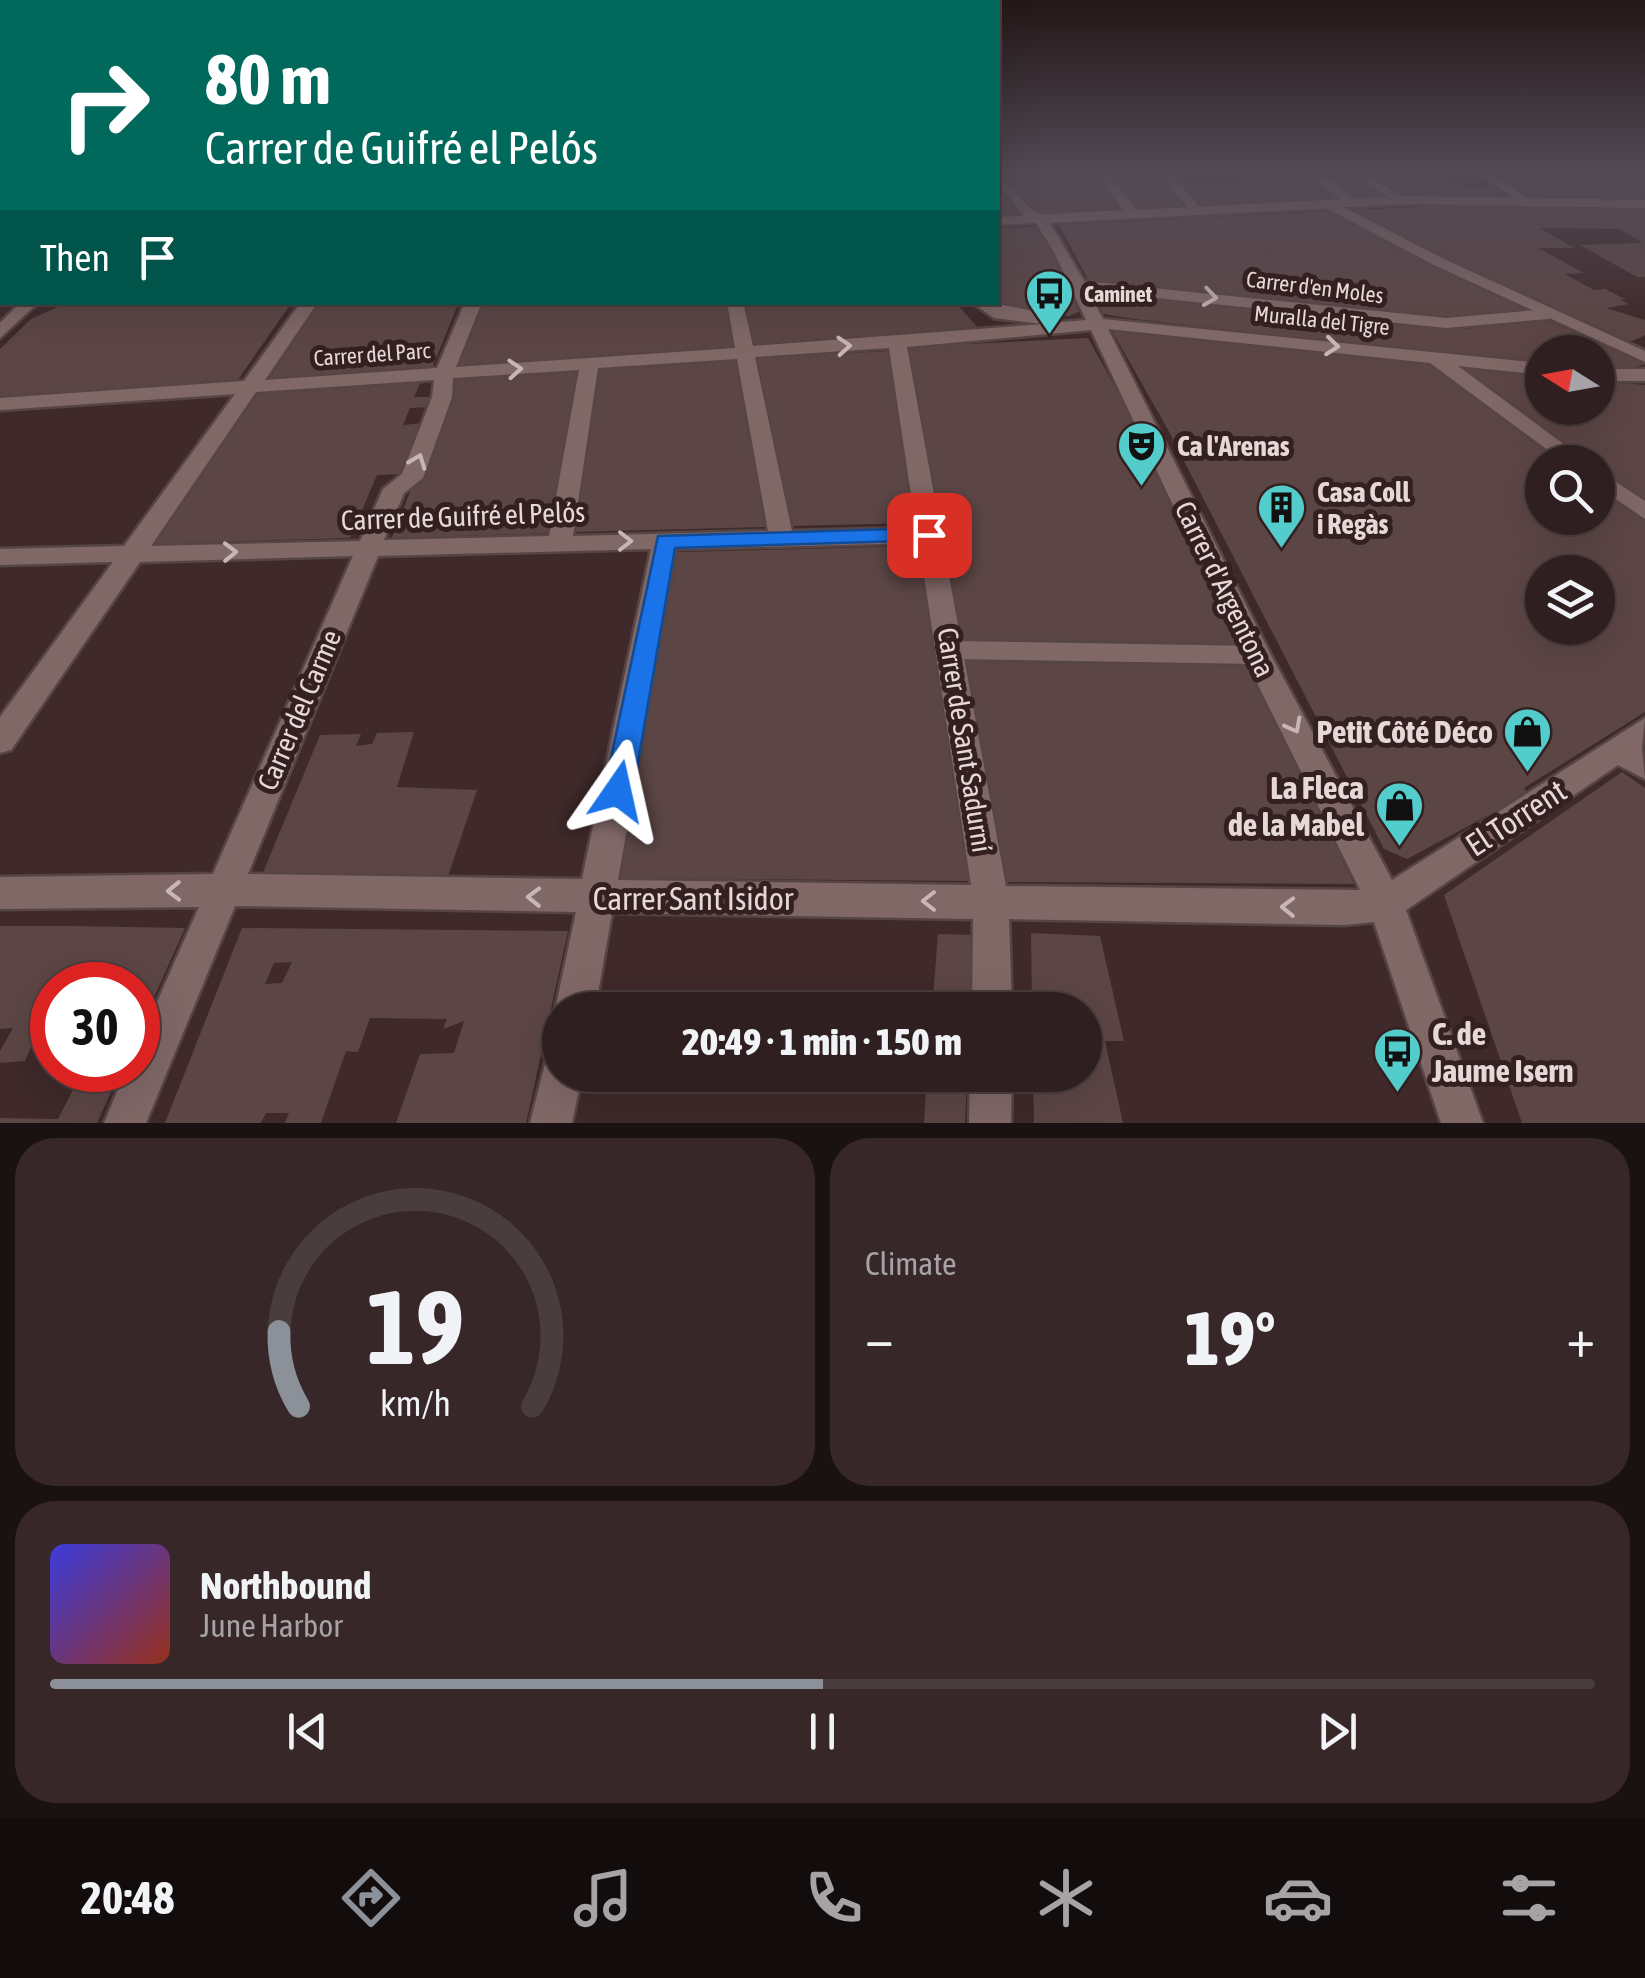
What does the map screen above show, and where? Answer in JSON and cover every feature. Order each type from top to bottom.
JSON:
[{"type":"street","name":"Carrer d'Argentona","points":[[1043,224],[1078,285],[1257,655],[1386,904],[1462,1123]]},
{"type":"street","points":[[1369,224],[1548,314],[1645,356]]},
{"type":"street","name":"Carrer d'en Moles","points":[[1078,285],[1446,322],[1548,314]]},
{"type":"street","points":[[0,332],[28,305]]},
{"type":"street","points":[[0,742],[308,305]]},
{"type":"street","name":"Carrer del Carme","points":[[125,1123],[394,489],[412,478],[442,397],[444,374],[473,305]]},
{"type":"street","points":[[737,305],[781,537]]},
{"type":"street","points":[[984,305],[1000,314],[1096,324]]},
{"type":"street","name":"Carrer del Parc","points":[[0,404],[897,342],[1096,324]]},
{"type":"street","name":"Muralla del Tigre","points":[[1096,324],[1136,324],[1525,367]]},
{"type":"street","name":"Carrer de Sant Sadurní","points":[[897,342],[952,650],[991,901],[992,992]]},
{"type":"street","points":[[1434,357],[1554,445]]},
{"type":"street","points":[[560,541],[589,364]]},
{"type":"street","points":[[1615,375],[1645,375]]},
{"type":"street","points":[[1615,490],[1645,512]]},
{"type":"street","name":"Carrer de Guifré el Pelós","points":[[0,557],[929,535]]},
{"type":"street","points":[[580,992],[666,541]]},
{"type":"street","points":[[952,650],[1257,655]]},
{"type":"street","name":"El Torrent","points":[[1386,904],[1636,748]]},
{"type":"street","name":"Carrer Sant Isidor","points":[[0,893],[222,890],[1344,908],[1386,904]]},
{"type":"street","points":[[551,1123],[557,1092]]},
{"type":"street","points":[[990,1123],[991,1092]]},
{"type":"building","points":[[1358,224],[1532,312],[1438,320],[1090,283],[1059,225]]},
{"type":"building","points":[[1377,224],[1645,224],[1645,277],[1637,277],[1580,245],[1643,243],[1620,229],[1540,228],[1574,248],[1538,248],[1584,273],[1565,274],[1594,290],[1605,289],[1629,304],[1606,308],[1645,320],[1645,335],[1626,344],[1615,339],[1615,335],[1606,335],[1457,267]]},
{"type":"building","points":[[1035,227],[1050,244],[1079,312],[1069,316],[996,305],[1000,305],[1000,228]]},
{"type":"building","points":[[1092,288],[1465,329],[1542,318],[1580,335],[1525,335],[1525,363],[1103,314]]},
{"type":"building","points":[[62,305],[290,305],[237,381],[0,399],[0,349],[31,319]]},
{"type":"building","points":[[315,305],[458,305],[432,368],[269,379]]},
{"type":"building","points":[[481,305],[731,305],[739,346],[457,366]]},
{"type":"building","points":[[741,305],[958,305],[980,330],[749,345]]},
{"type":"building","points":[[1112,331],[1436,363],[1545,445],[1525,445],[1525,535],[1615,535],[1615,497],[1645,520],[1645,712],[1524,788],[1528,794],[1407,859],[1384,849],[1167,428]]},
{"type":"building","points":[[1088,338],[1137,427],[1243,650],[959,643],[904,347]]},
{"type":"building","points":[[889,351],[916,523],[787,526],[754,358]]},
{"type":"building","points":[[1615,351],[1645,364],[1618,372]]},
{"type":"building","points":[[739,359],[766,527],[574,532],[594,369]]},
{"type":"building","points":[[1456,365],[1525,372],[1525,415]]},
{"type":"building","points":[[578,371],[553,533],[392,538],[454,379]]},
{"type":"building","points":[[421,381],[414,397],[434,397],[430,407],[410,408],[403,425],[424,423],[404,474],[377,475],[350,538],[149,544],[257,393]]},
{"type":"building","points":[[1615,382],[1645,385],[1645,503],[1615,481],[1615,445],[1566,445],[1538,425],[1615,425]]},
{"type":"building","points":[[921,546],[970,881],[617,878],[678,552]]},
{"type":"building","points":[[963,657],[1250,665],[1354,884],[998,882]]},
{"type":"building","points":[[414,732],[397,787],[477,790],[448,876],[262,875],[320,735],[361,734],[356,746],[372,744],[377,733]]},
{"type":"building","points":[[1622,772],[1645,788],[1645,1123],[1522,1123],[1444,895]]},
{"type":"building","points":[[0,926],[185,928],[160,984],[160,962],[30,962],[30,1049],[25,1061],[0,1063],[0,1051],[13,1028],[0,1029]]},
{"type":"building","points":[[242,928],[568,931],[555,992],[542,992],[542,1050],[526,1123],[396,1123],[420,1054],[454,1053],[464,1021],[443,1029],[447,1019],[370,1018],[358,1052],[346,1051],[321,1123],[285,1123],[289,1113],[266,1113],[261,1123],[165,1123]],"holes":[[[292,962],[282,983],[265,984],[274,963]]]},
{"type":"building","points":[[1031,933],[1100,936],[1124,1041],[1105,1041],[1123,1123],[1034,1123],[1033,1092],[1102,1092],[1102,992],[1032,992]]},
{"type":"building","points":[[938,934],[973,935],[970,992],[933,992]]},
{"type":"building","points":[[72,1092],[111,1092],[97,1123],[0,1123],[0,1118],[58,1119]]},
{"type":"building","points":[[926,1092],[966,1092],[965,1123],[924,1123]]},
{"type":"place","name":"Caminet","points":[[1049,336]]},
{"type":"place","name":"Ca l'Arenas","points":[[1142,488]]},
{"type":"place","name":"Casa Coll i Regàs","points":[[1282,550]]},
{"type":"place","name":"Petit Côté Déco","points":[[1528,774]]},
{"type":"place","name":"La Fleca de la Mabel","points":[[1399,848]]},
{"type":"place","name":"C. de Jaume Isern","points":[[1397,1094]]},
{"type":"route","points":[[618,791],[666,541],[929,535]]}]
